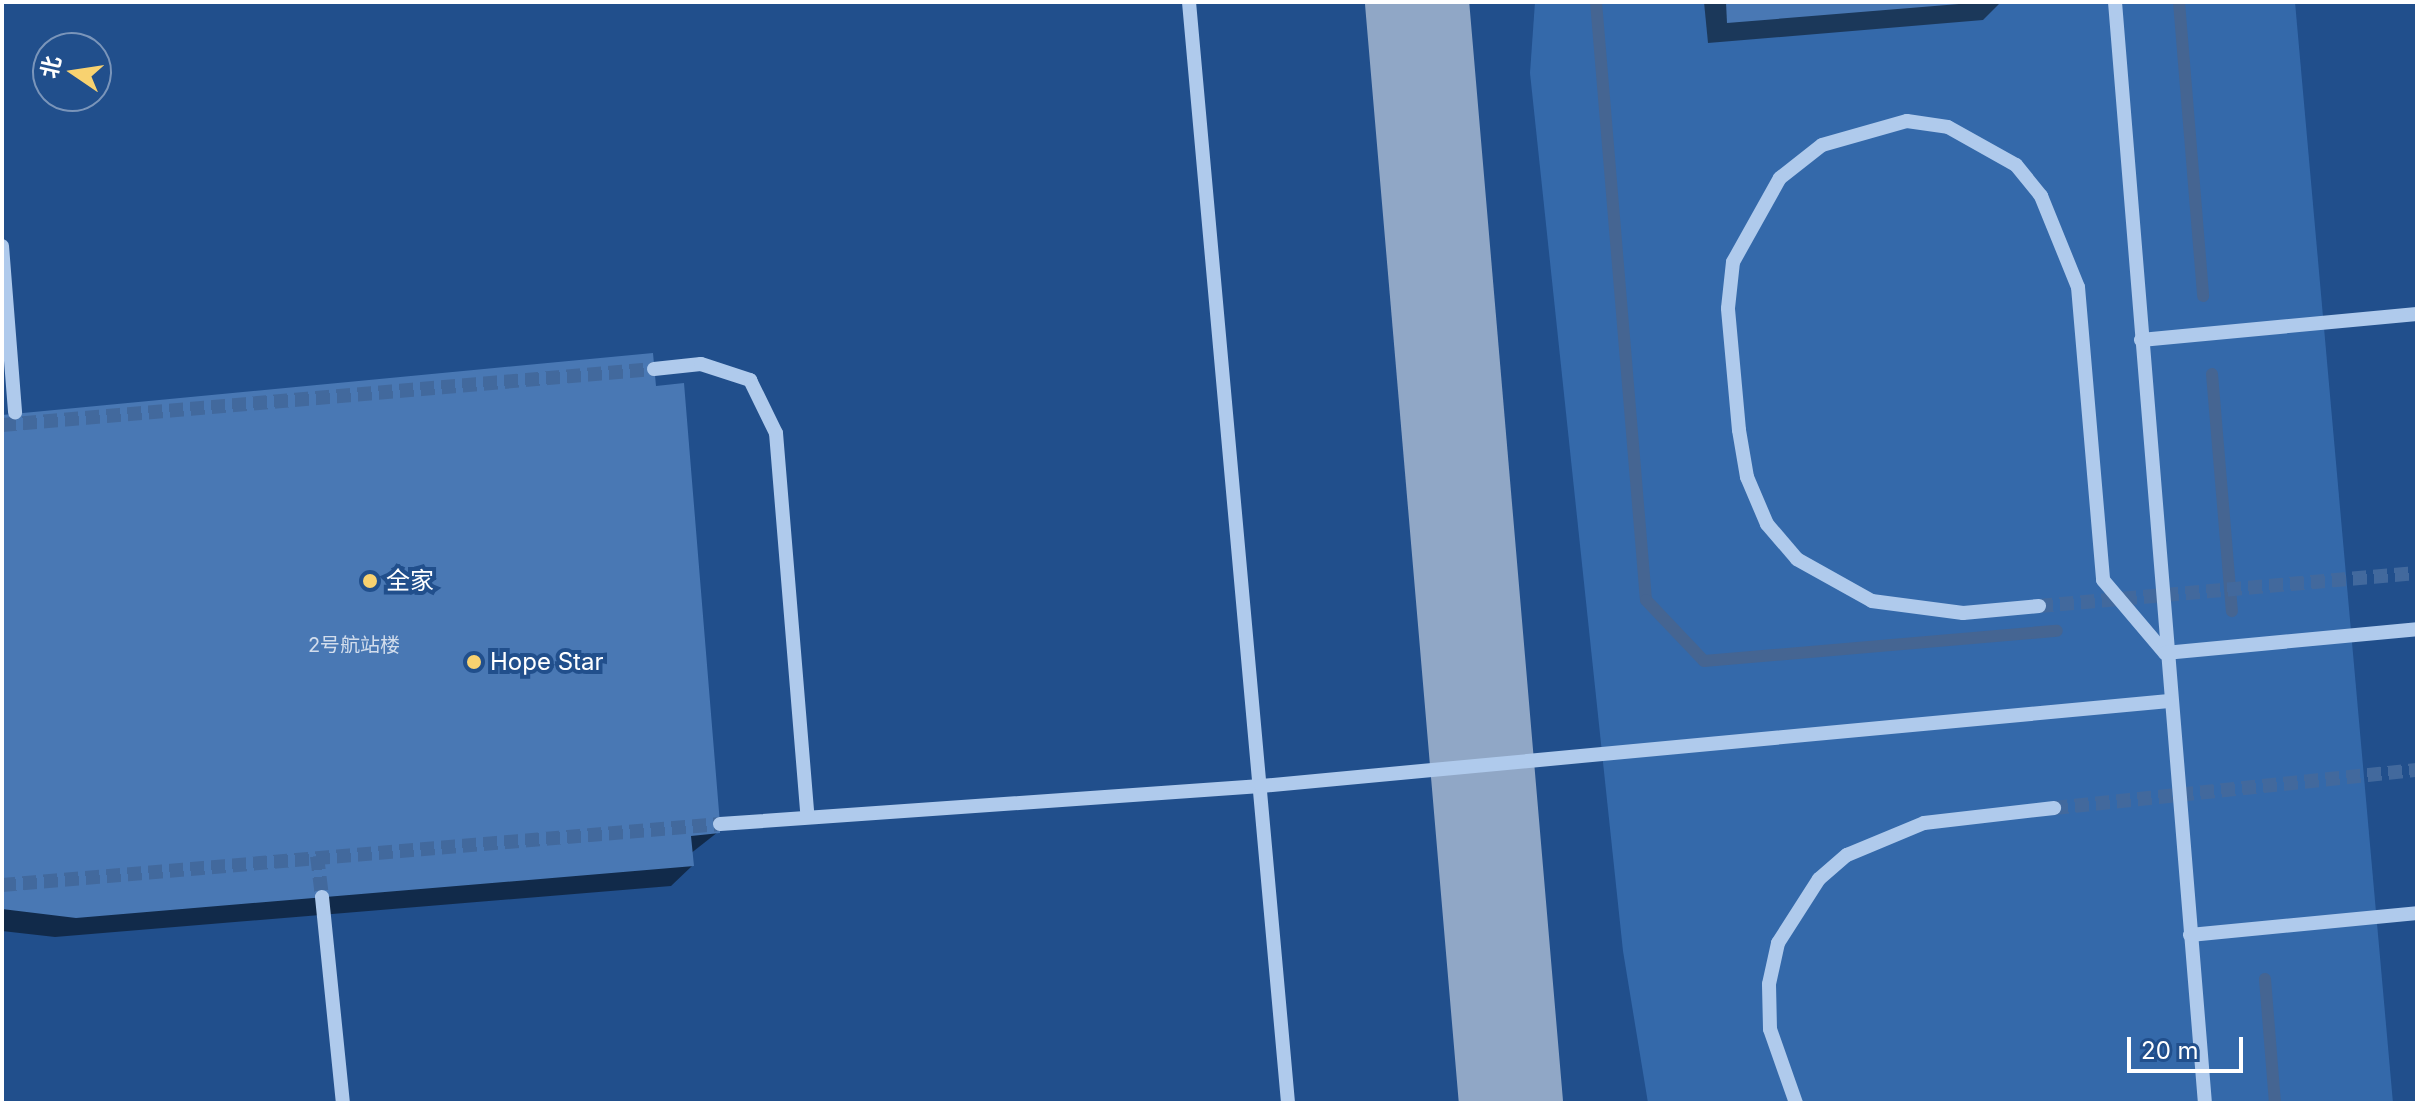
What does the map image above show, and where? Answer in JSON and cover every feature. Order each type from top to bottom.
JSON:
[{"type":"lane","points":[[1189,2],[1288,1103]]},
{"type":"lane","points":[[2115,2],[2165,653],[2205,1103]]},
{"type":"lane","points":[[2039,606],[1963,613],[1872,601],[1797,559],[1767,524],[1747,477],[1739,430],[1728,308],[1733,262],[1780,178],[1822,145],[1894,123],[1948,127],[2016,165],[2041,196],[2078,287],[2103,580],[2165,653]]},
{"type":"lane","points":[[2,246],[15,412]]},
{"type":"lane","points":[[2141,340],[2417,314]]},
{"type":"lane","points":[[654,369],[701,364],[750,380],[776,433],[807,813]]},
{"type":"lane","points":[[2165,653],[2417,629]]},
{"type":"lane","points":[[720,824],[807,813],[1261,786],[2169,701]]},
{"type":"lane","points":[[1796,1103],[1770,1029],[1769,984],[1778,943],[1819,879],[1847,855],[1924,823],[2054,808]]},
{"type":"lane","points":[[322,897],[343,1103]]},
{"type":"lane","points":[[2190,935],[2417,913]]},
{"type":"shaded area","points":[[1535,2],[2295,2],[2393,1103],[1648,1103],[1623,951],[1530,73]]},
{"type":"building","points":[[1726,2],[1959,2],[1959,4],[1727,23]]},
{"type":"building","points":[[653,353],[656,386],[684,383],[720,824],[720,833],[691,836],[694,866],[76,918],[2,909],[2,415]]},
{"type":"waterway","points":[[1596,2],[1646,600],[1704,661],[2057,631]]},
{"type":"waterway","points":[[2179,2],[2203,296]]},
{"type":"waterway","points":[[2212,374],[2232,611]]},
{"type":"waterway","points":[[2265,979],[2275,1103]]},
{"type":"taxiway","points":[[1417,2],[1511,1103]]},
{"type":"tunnel","points":[[2,425],[654,369]]},
{"type":"tunnel","points":[[2039,606],[2417,573]]},
{"type":"tunnel","points":[[2054,808],[2417,770]]},
{"type":"tunnel","points":[[2,885],[720,824]]},
{"type":"tunnel","points":[[317,856],[322,897]]},
{"type":"place","name":"全家","points":[[370,581]]},
{"type":"place","name":"Hope Star","points":[[474,662]]}]
